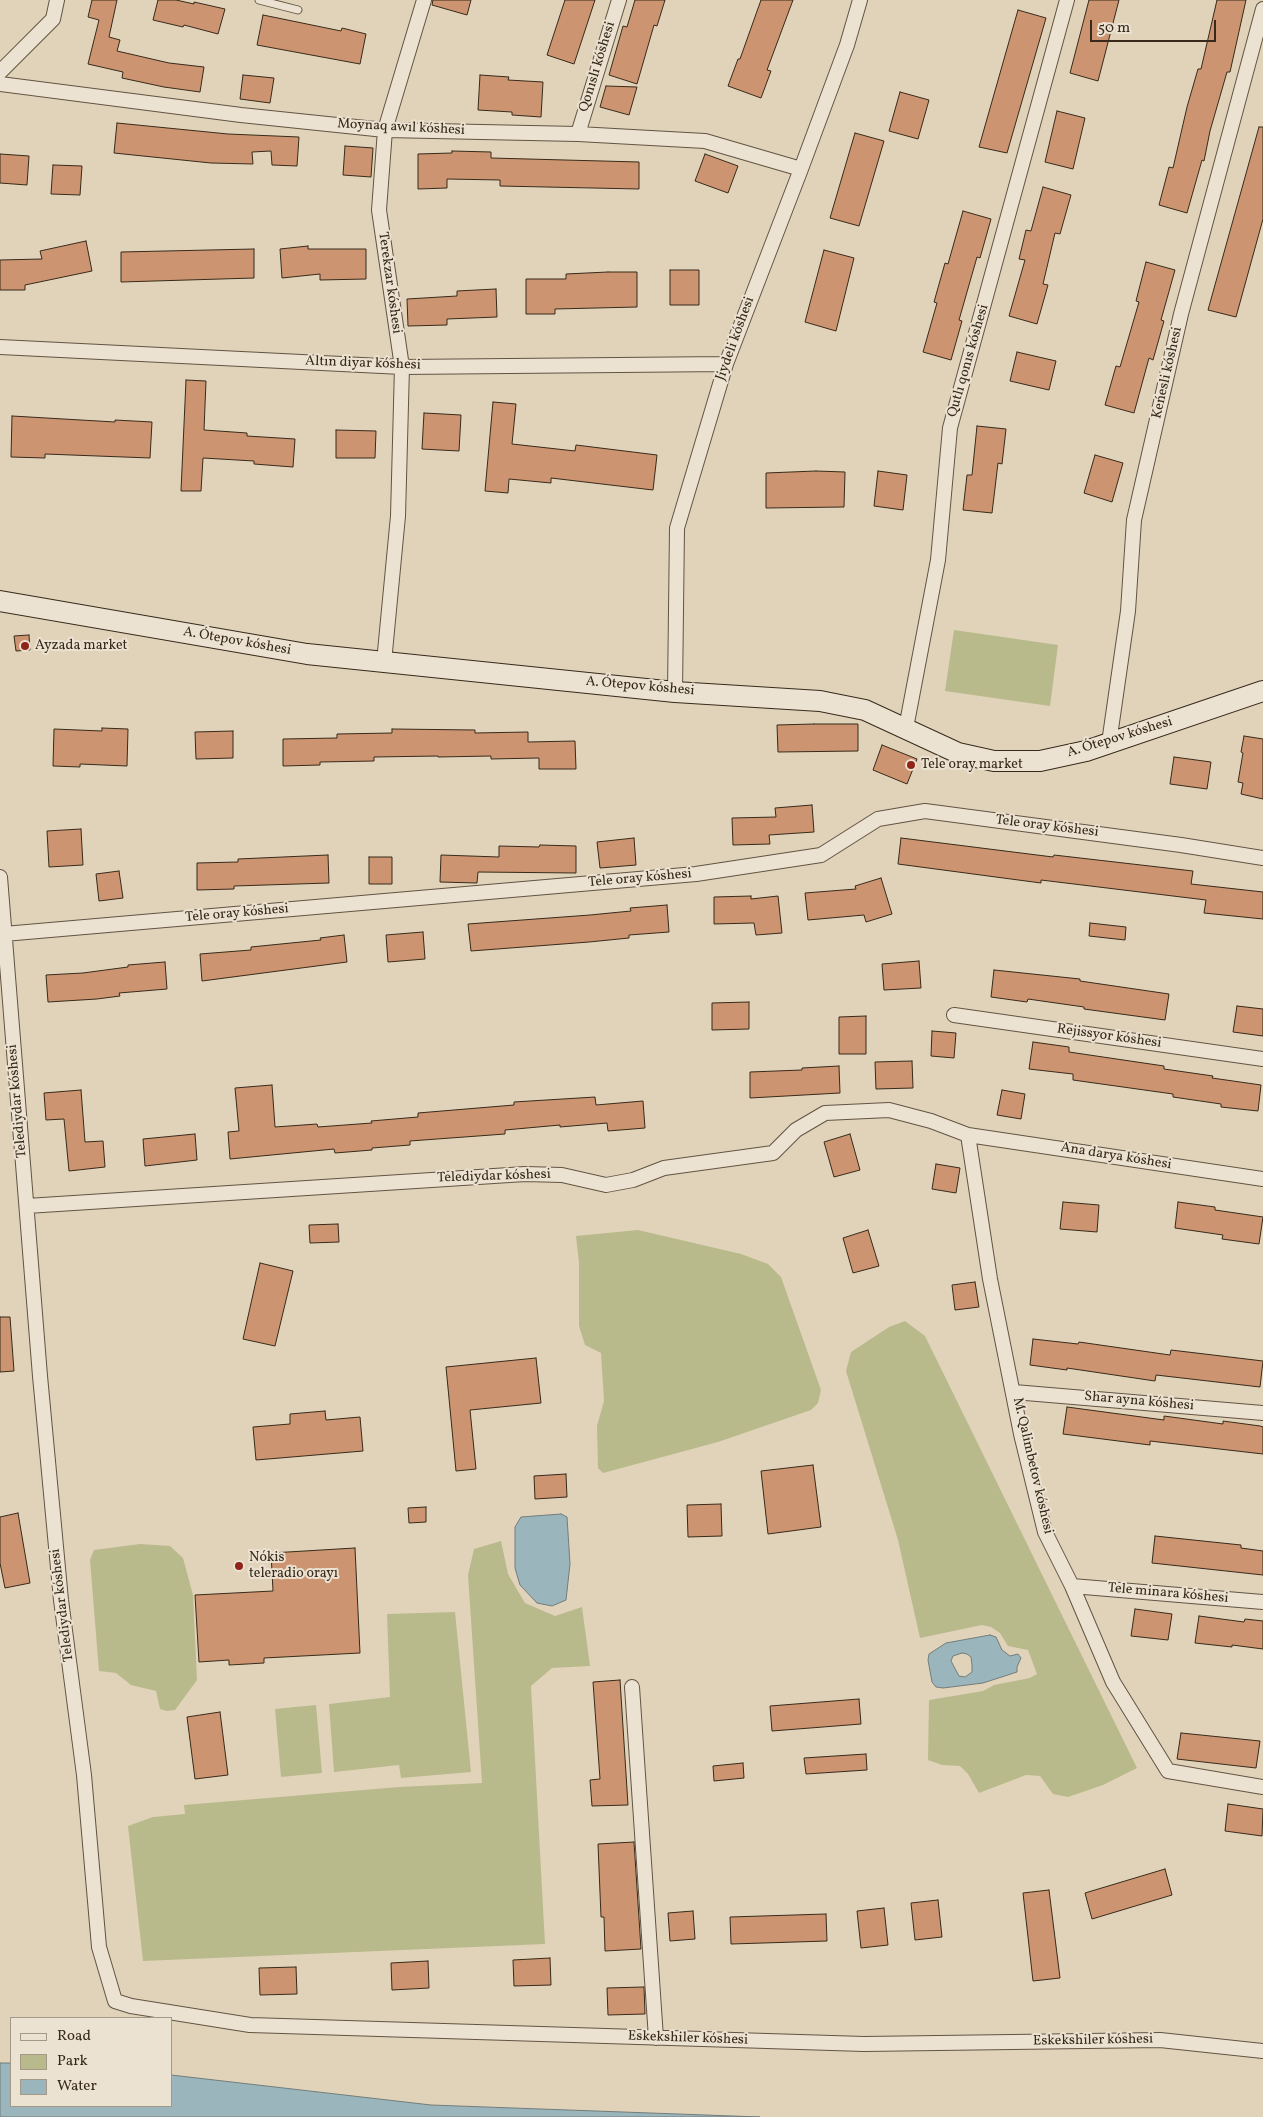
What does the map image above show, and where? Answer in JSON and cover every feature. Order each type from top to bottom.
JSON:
[{"type":"street","points":[[0,72],[53,19],[57,0]]},
{"type":"street","name":"Terekzar kóshesi","points":[[384,662],[398,516],[402,367],[378,210],[385,130],[424,0]]},
{"type":"street","name":"Qonıslı kóshesi","points":[[578,134],[618,0]]},
{"type":"street","name":"Jiydeli kóshesi","points":[[675,692],[677,528],[726,364],[801,169],[846,45],[860,0]]},
{"type":"street","name":"Qutlı qonıs kóshesi","points":[[906,728],[938,560],[950,428],[1067,0]]},
{"type":"street","name":"Keńesli kóshesi","points":[[1109,743],[1128,611],[1134,520],[1181,314],[1263,9]]},
{"type":"street","name":"Moynaq awıl kóshesi","points":[[0,84],[241,115],[385,130],[578,134],[704,141],[801,169]]},
{"type":"street","name":"Altın diyar kóshesi","points":[[0,347],[402,367],[726,364]]},
{"type":"street","name":"A. Ótepov kóshesi","points":[[0,601],[307,654],[675,692],[820,701],[865,710],[958,752],[994,761],[1040,761],[1086,751],[1263,691]]},
{"type":"street","name":"Tele oray kóshesi","points":[[4,934],[696,874],[821,855],[878,820],[925,811],[1181,845],[1263,858]]},
{"type":"street","name":"Telediydar kóshesi","points":[[0,877],[40,1376],[60,1590],[84,1782],[99,1947],[115,2001]]},
{"type":"street","name":"Rejissyor kóshesi","points":[[954,1015],[1263,1058]]},
{"type":"street","name":"Telediydar kóshesi","points":[[27,1206],[525,1174],[562,1175],[606,1185],[633,1180],[664,1168],[773,1153],[796,1130],[825,1112],[889,1110],[931,1121],[968,1135]]},
{"type":"street","name":"Ana darya kóshesi","points":[[968,1135],[1263,1179]]},
{"type":"street","name":"M. Qalimbetov kóshesi","points":[[968,1135],[990,1279],[1021,1434],[1045,1532],[1072,1586],[1113,1682],[1168,1771],[1263,1787]]},
{"type":"street","name":"Shar ayna kóshesi","points":[[1014,1392],[1263,1413]]},
{"type":"street","name":"Tele minara kóshesi","points":[[1072,1586],[1263,1602]]},
{"type":"street","points":[[632,1688],[656,2038]]},
{"type":"street","name":"Eskekshiler kóshesi","points":[[115,2001],[131,2006],[250,2025],[864,2044],[1160,2040],[1263,2051]]},
{"type":"lane","points":[[259,0],[298,10]]},
{"type":"green space","points":[[954,630],[1058,645],[1050,706],[945,691]]},
{"type":"green space","points":[[638,1230],[741,1254],[768,1264],[781,1277],[821,1390],[818,1403],[811,1410],[718,1442],[603,1473],[598,1468],[597,1426],[604,1401],[601,1353],[585,1345],[579,1326],[579,1263],[576,1236]]},
{"type":"green space","points":[[905,1321],[925,1336],[1137,1768],[1103,1785],[1068,1797],[1053,1794],[1040,1776],[1026,1775],[979,1793],[968,1774],[960,1766],[942,1765],[928,1760],[929,1700],[983,1691],[994,1685],[1030,1678],[1037,1674],[1028,1650],[1008,1646],[1000,1633],[991,1627],[982,1625],[920,1638],[898,1540],[846,1371],[851,1352],[889,1327]]},
{"type":"green space","points":[[501,1541],[508,1574],[525,1603],[555,1616],[582,1607],[590,1666],[552,1668],[531,1686],[545,1944],[143,1961],[128,1826],[153,1817],[185,1814],[184,1805],[399,1787],[482,1783],[468,1575],[474,1549]]},
{"type":"green space","points":[[140,1544],[170,1546],[183,1558],[193,1595],[197,1680],[175,1710],[167,1711],[160,1709],[156,1691],[131,1685],[116,1673],[99,1671],[90,1560],[94,1550]]},
{"type":"green space","points":[[455,1612],[471,1772],[401,1778],[399,1765],[334,1772],[329,1704],[390,1697],[387,1614]]},
{"type":"green space","points":[[316,1705],[322,1773],[281,1777],[275,1709]]},
{"type":"water","points":[[561,1514],[567,1517],[570,1564],[566,1600],[552,1606],[537,1603],[520,1585],[515,1568],[515,1527],[521,1517]]},
{"type":"water","points":[[990,1635],[996,1637],[1002,1650],[1010,1656],[1018,1654],[1021,1658],[1017,1672],[983,1683],[943,1688],[936,1687],[932,1682],[928,1660],[929,1654],[946,1643]],"holes":[[[962,1653],[971,1657],[972,1672],[965,1677],[959,1676],[951,1661],[953,1656]]]},
{"type":"water","points":[[0,2063],[10,2063],[10,2107],[172,2107],[172,2075],[431,2105],[760,2117],[0,2117]]},
{"type":"building","points":[[92,0],[117,0],[109,37],[120,40],[117,51],[169,63],[204,67],[200,92],[122,78],[123,72],[88,64],[99,20],[88,17]]},
{"type":"building","points":[[158,0],[176,0],[194,4],[194,2],[225,9],[218,34],[184,25],[183,27],[153,20]]},
{"type":"building","points":[[433,0],[471,0],[467,15],[432,5]]},
{"type":"building","points":[[565,0],[595,0],[574,64],[547,55]]},
{"type":"building","points":[[635,0],[665,0],[657,26],[654,25],[637,84],[609,75],[623,26],[627,27]]},
{"type":"building","points":[[761,0],[793,0],[767,70],[771,71],[761,98],[728,86],[738,59],[740,59]]},
{"type":"building","points":[[1089,0],[1119,0],[1098,81],[1070,73]]},
{"type":"building","points":[[1217,0],[1246,0],[1230,72],[1227,72],[1210,131],[1204,161],[1202,160],[1187,213],[1159,205],[1169,167],[1173,168],[1187,107],[1198,69],[1201,69]]},
{"type":"building","points":[[1018,10],[1046,18],[1007,153],[979,147]]},
{"type":"building","points":[[263,15],[341,31],[342,28],[366,34],[360,64],[257,45]]},
{"type":"building","points":[[243,75],[274,78],[270,103],[240,99]]},
{"type":"building","points":[[480,75],[509,77],[508,80],[543,82],[541,117],[512,115],[512,112],[478,110]]},
{"type":"building","points":[[606,86],[637,87],[629,115],[600,107]]},
{"type":"building","points":[[900,92],[929,100],[918,139],[889,131]]},
{"type":"building","points":[[1057,111],[1085,118],[1073,169],[1045,162]]},
{"type":"building","points":[[117,123],[228,134],[299,137],[297,166],[272,165],[271,151],[252,152],[253,164],[211,163],[114,153]]},
{"type":"building","points":[[1259,127],[1263,127],[1263,219],[1236,317],[1208,310]]},
{"type":"building","points":[[855,133],[884,141],[859,226],[830,218]]},
{"type":"building","points":[[345,146],[373,148],[371,177],[343,175]]},
{"type":"building","points":[[452,151],[491,152],[491,158],[639,162],[639,189],[500,186],[500,180],[447,179],[447,188],[418,189],[418,154],[452,153]]},
{"type":"building","points":[[0,154],[29,156],[27,185],[0,183]]},
{"type":"building","points":[[705,154],[738,166],[728,193],[695,181]]},
{"type":"building","points":[[53,165],[82,166],[80,195],[51,194]]},
{"type":"building","points":[[1043,187],[1071,195],[1060,234],[1055,233],[1043,284],[1048,285],[1037,324],[1009,316],[1025,260],[1019,259],[1026,230],[1031,231]]},
{"type":"building","points":[[963,211],[991,219],[980,258],[977,257],[959,320],[962,321],[951,360],[923,352],[937,303],[934,302],[945,263],[948,264]]},
{"type":"building","points":[[86,241],[92,271],[25,285],[25,290],[0,290],[0,260],[42,259],[40,251]]},
{"type":"building","points":[[308,246],[308,249],[366,249],[366,279],[320,280],[320,274],[282,278],[280,249]]},
{"type":"building","points":[[254,249],[254,278],[121,282],[121,252]]},
{"type":"building","points":[[824,250],[854,258],[836,331],[805,322]]},
{"type":"building","points":[[1146,262],[1175,270],[1161,320],[1164,321],[1153,360],[1149,358],[1134,413],[1105,405],[1116,366],[1120,367],[1139,302],[1136,301]]},
{"type":"building","points":[[670,270],[699,270],[699,305],[670,305]]},
{"type":"building","points":[[637,272],[637,307],[555,309],[555,314],[526,314],[526,279],[566,279],[566,274]]},
{"type":"building","points":[[496,289],[497,317],[447,319],[447,325],[408,326],[407,299],[457,296],[457,291]]},
{"type":"building","points":[[1017,352],[1056,361],[1049,390],[1010,381]]},
{"type":"building","points":[[186,380],[206,381],[204,430],[247,433],[247,436],[295,439],[293,467],[254,464],[254,461],[203,458],[201,491],[181,491]]},
{"type":"building","points":[[493,402],[516,404],[512,444],[575,451],[576,445],[657,455],[653,490],[551,478],[551,483],[509,479],[508,493],[485,491]]},
{"type":"building","points":[[424,413],[461,415],[459,451],[422,449]]},
{"type":"building","points":[[12,416],[115,422],[115,420],[152,422],[150,458],[45,454],[45,458],[11,457]]},
{"type":"building","points":[[977,426],[1006,429],[1002,464],[998,463],[992,513],[963,510],[967,475],[972,475]]},
{"type":"building","points":[[336,430],[376,431],[375,458],[336,458]]},
{"type":"building","points":[[1095,455],[1123,463],[1112,502],[1084,493]]},
{"type":"building","points":[[878,471],[907,475],[903,510],[874,506]]},
{"type":"building","points":[[845,472],[844,507],[766,508],[766,473]]},
{"type":"building","points":[[29,635],[30,650],[16,651],[14,636]]},
{"type":"building","points":[[858,724],[858,751],[778,752],[777,725]]},
{"type":"building","points":[[102,728],[128,729],[127,766],[80,764],[80,767],[53,766],[54,729],[102,731]]},
{"type":"building","points":[[392,729],[475,730],[475,733],[528,732],[528,742],[575,741],[576,769],[539,769],[539,758],[491,759],[491,756],[374,757],[374,761],[320,762],[320,765],[283,766],[283,739],[337,738],[337,734],[392,733]]},
{"type":"building","points":[[233,731],[233,758],[196,759],[195,732]]},
{"type":"building","points":[[1244,736],[1263,739],[1263,799],[1241,794],[1243,783],[1238,782]]},
{"type":"building","points":[[882,745],[917,759],[907,784],[873,770]]},
{"type":"building","points":[[1174,757],[1211,762],[1207,789],[1170,784]]},
{"type":"building","points":[[812,805],[814,832],[769,835],[770,844],[733,845],[732,818],[776,817],[775,808]]},
{"type":"building","points":[[81,829],[83,865],[49,867],[47,831]]},
{"type":"building","points":[[634,838],[636,865],[600,868],[597,842]]},
{"type":"building","points":[[901,838],[1053,857],[1054,855],[1193,871],[1191,884],[1263,892],[1263,919],[1204,913],[1206,900],[1041,880],[1041,883],[898,864]]},
{"type":"building","points":[[540,845],[576,846],[576,873],[478,872],[477,883],[440,882],[441,855],[499,857],[499,846],[539,847]]},
{"type":"building","points":[[328,855],[329,883],[234,886],[234,889],[197,890],[197,863],[238,862],[238,859]]},
{"type":"building","points":[[369,857],[392,857],[392,884],[369,884]]},
{"type":"building","points":[[119,871],[123,898],[99,901],[96,874]]},
{"type":"building","points":[[881,878],[892,914],[866,922],[864,915],[808,920],[805,893],[856,889],[855,886]]},
{"type":"building","points":[[751,896],[751,899],[778,896],[782,933],[756,935],[754,923],[714,924],[714,897]]},
{"type":"building","points":[[667,905],[669,932],[629,935],[629,938],[589,942],[471,951],[468,924],[590,915],[631,911],[630,908]]},
{"type":"building","points":[[1090,923],[1126,927],[1125,940],[1089,936]]},
{"type":"building","points":[[423,932],[425,959],[388,962],[386,935]]},
{"type":"building","points":[[344,935],[347,962],[202,981],[200,954],[251,950],[251,947],[321,940],[320,938]]},
{"type":"building","points":[[919,961],[921,988],[884,990],[882,964]]},
{"type":"building","points":[[165,962],[167,989],[119,993],[120,996],[97,999],[48,1002],[46,975],[83,973],[128,967],[128,965]]},
{"type":"building","points":[[994,970],[1080,979],[1080,981],[1169,994],[1165,1020],[1028,999],[1027,1002],[991,997]]},
{"type":"building","points":[[749,1002],[749,1029],[712,1030],[712,1003]]},
{"type":"building","points":[[1237,1006],[1263,1009],[1263,1036],[1233,1032]]},
{"type":"building","points":[[866,1016],[866,1054],[839,1054],[839,1017]]},
{"type":"building","points":[[932,1031],[956,1033],[954,1058],[931,1056]]},
{"type":"building","points":[[1033,1042],[1069,1047],[1069,1052],[1164,1066],[1164,1069],[1261,1085],[1258,1111],[1221,1107],[1221,1104],[1173,1097],[1173,1094],[1073,1080],[1073,1074],[1029,1069]]},
{"type":"building","points":[[912,1061],[913,1088],[876,1089],[875,1062]]},
{"type":"building","points":[[839,1066],[840,1093],[750,1098],[750,1072],[802,1070],[802,1068]]},
{"type":"building","points":[[272,1085],[275,1127],[317,1124],[318,1127],[372,1123],[371,1121],[418,1117],[418,1113],[514,1105],[514,1102],[595,1097],[596,1105],[643,1101],[645,1128],[608,1131],[607,1123],[560,1127],[560,1125],[505,1130],[505,1134],[410,1141],[410,1145],[372,1148],[372,1150],[335,1153],[334,1149],[230,1159],[228,1132],[239,1131],[235,1088]]},
{"type":"building","points":[[81,1090],[85,1142],[103,1141],[105,1167],[69,1171],[64,1119],[46,1120],[44,1093]]},
{"type":"building","points":[[1002,1090],[1025,1094],[1021,1119],[997,1115]]},
{"type":"building","points":[[195,1134],[197,1160],[145,1166],[143,1139]]},
{"type":"building","points":[[850,1134],[860,1170],[834,1177],[824,1142]]},
{"type":"building","points":[[936,1164],[960,1168],[956,1193],[932,1189]]},
{"type":"building","points":[[1063,1202],[1099,1205],[1097,1232],[1060,1229]]},
{"type":"building","points":[[1178,1202],[1215,1207],[1215,1210],[1263,1217],[1259,1244],[1222,1239],[1223,1235],[1175,1228]]},
{"type":"building","points":[[338,1224],[339,1242],[310,1243],[309,1225]]},
{"type":"building","points":[[868,1230],[879,1266],[853,1273],[843,1238]]},
{"type":"building","points":[[260,1263],[293,1271],[275,1346],[243,1339]]},
{"type":"building","points":[[975,1282],[979,1307],[955,1310],[952,1285]]},
{"type":"building","points":[[0,1317],[10,1317],[14,1371],[0,1372]]},
{"type":"building","points":[[1033,1339],[1078,1344],[1079,1342],[1170,1355],[1171,1350],[1263,1361],[1260,1387],[1156,1375],[1155,1381],[1067,1368],[1067,1370],[1030,1365]]},
{"type":"building","points":[[536,1358],[541,1403],[470,1410],[476,1469],[456,1471],[446,1367]]},
{"type":"building","points":[[1067,1407],[1164,1420],[1164,1416],[1223,1424],[1223,1421],[1260,1426],[1263,1427],[1263,1454],[1150,1441],[1150,1445],[1063,1434]]},
{"type":"building","points":[[325,1411],[326,1420],[360,1417],[363,1451],[256,1460],[253,1427],[290,1424],[290,1414]]},
{"type":"building","points":[[813,1465],[821,1527],[768,1534],[761,1471]]},
{"type":"building","points":[[566,1474],[567,1497],[535,1499],[534,1476]]},
{"type":"building","points":[[721,1504],[722,1536],[688,1537],[687,1505]]},
{"type":"building","points":[[426,1507],[426,1522],[409,1523],[408,1508]]},
{"type":"building","points":[[18,1513],[30,1583],[5,1588],[0,1563],[0,1517]]},
{"type":"building","points":[[1155,1536],[1241,1545],[1241,1548],[1263,1551],[1263,1575],[1152,1563]]},
{"type":"building","points":[[355,1548],[360,1653],[264,1658],[264,1663],[247,1664],[229,1665],[229,1660],[199,1662],[195,1595],[273,1591],[271,1553]]},
{"type":"building","points":[[1135,1609],[1172,1614],[1168,1640],[1131,1636]]},
{"type":"building","points":[[1199,1616],[1244,1622],[1245,1619],[1263,1621],[1263,1649],[1195,1643]]},
{"type":"building","points":[[620,1680],[628,1805],[592,1806],[590,1780],[600,1779],[593,1682]]},
{"type":"building","points":[[859,1699],[861,1724],[772,1731],[770,1706]]},
{"type":"building","points":[[220,1712],[228,1775],[195,1779],[187,1717]]},
{"type":"building","points":[[1181,1733],[1260,1741],[1256,1768],[1177,1759]]},
{"type":"building","points":[[866,1754],[867,1770],[806,1774],[804,1758]]},
{"type":"building","points":[[743,1763],[744,1778],[714,1781],[713,1766]]},
{"type":"building","points":[[1228,1804],[1263,1809],[1262,1836],[1225,1831]]},
{"type":"building","points":[[634,1842],[641,1949],[605,1951],[604,1917],[601,1917],[598,1844]]},
{"type":"building","points":[[1165,1869],[1172,1895],[1092,1919],[1085,1893]]},
{"type":"building","points":[[1049,1890],[1060,1978],[1033,1981],[1023,1893]]},
{"type":"building","points":[[938,1900],[942,1937],[915,1940],[911,1903]]},
{"type":"building","points":[[884,1908],[888,1945],[861,1948],[857,1911]]},
{"type":"building","points":[[693,1911],[695,1939],[670,1941],[668,1913]]},
{"type":"building","points":[[826,1914],[827,1941],[731,1944],[730,1917]]},
{"type":"building","points":[[550,1958],[551,1985],[514,1986],[513,1960]]},
{"type":"building","points":[[428,1961],[429,1988],[392,1990],[391,1963]]},
{"type":"building","points":[[296,1967],[297,1994],[260,1995],[259,1968]]},
{"type":"building","points":[[644,1987],[645,2014],[608,2015],[607,1988]]},
{"type":"place","name":"Ayzada market","points":[[25,646]]},
{"type":"place","name":"Tele oray market","points":[[911,765]]},
{"type":"place","name":"Nókis teleradio orayı","points":[[239,1566]]}]
